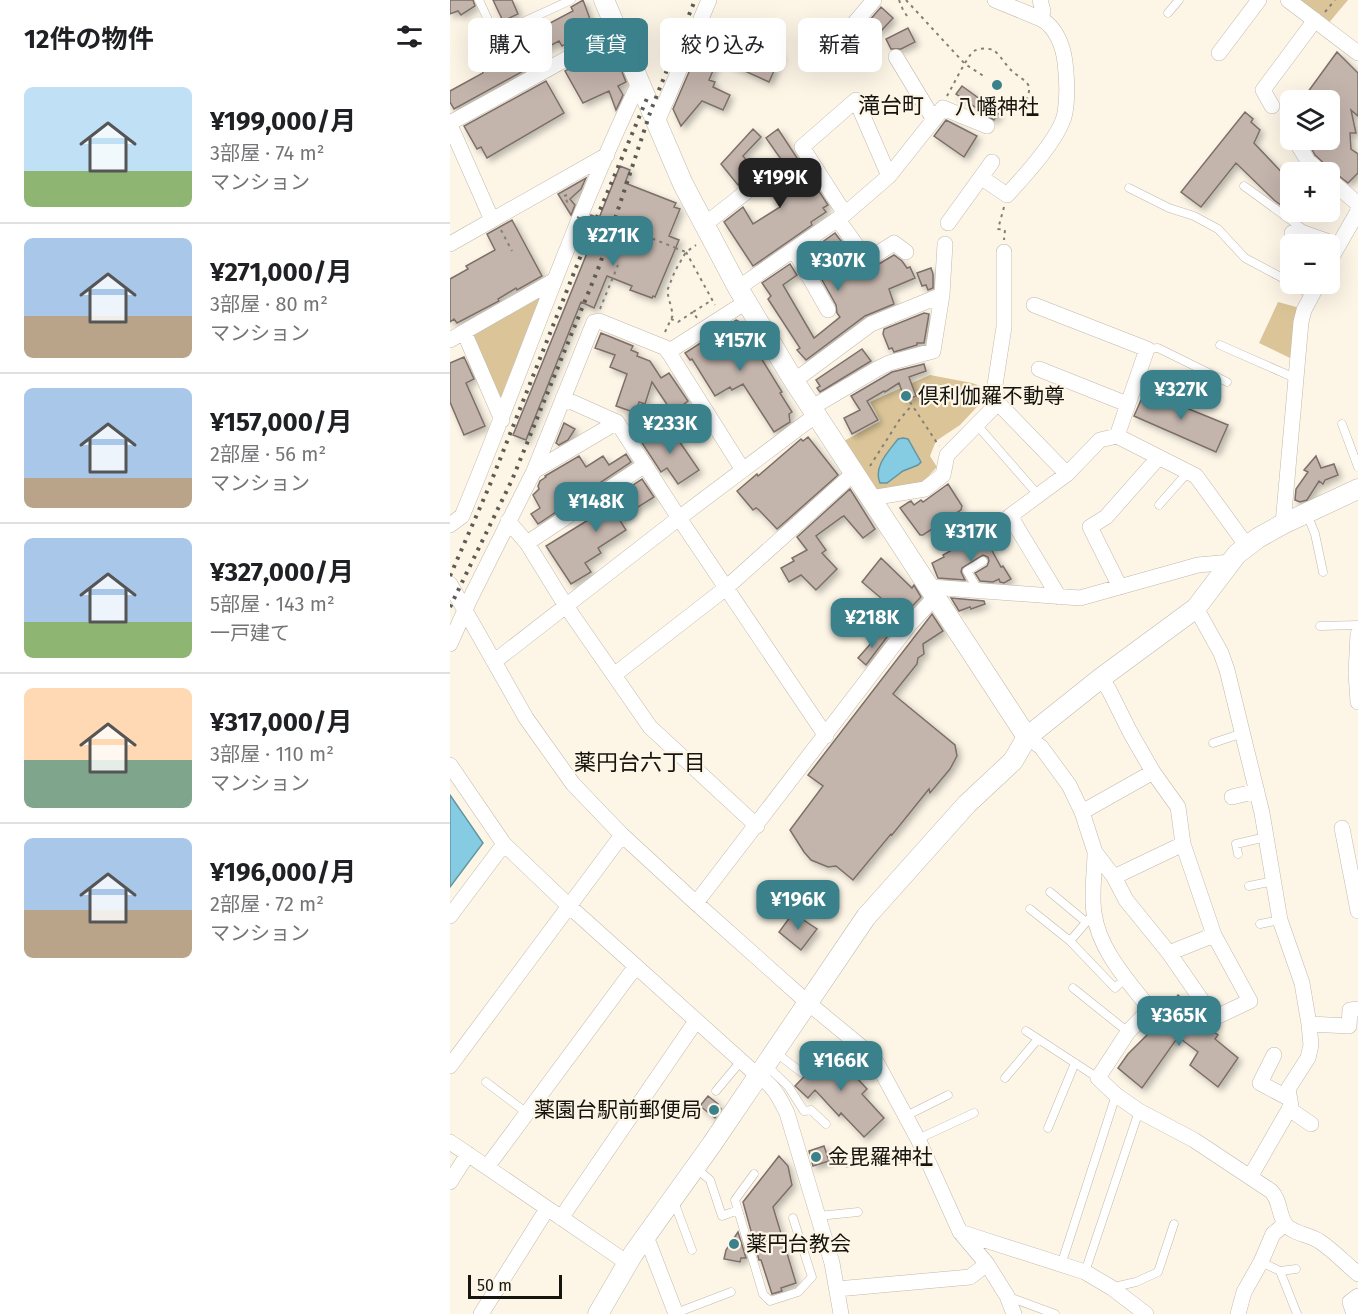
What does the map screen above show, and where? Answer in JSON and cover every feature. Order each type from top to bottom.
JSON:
[{"type":"street","points":[[604,0],[612,18]]},
{"type":"street","points":[[657,122],[709,0]]},
{"type":"street","points":[[859,18],[874,0]]},
{"type":"street","points":[[982,178],[1007,195],[1053,138],[1065,114],[1067,81],[1063,51],[1054,32],[1041,19],[995,0]]},
{"type":"street","points":[[1040,0],[1041,19]]},
{"type":"street","points":[[1219,53],[1259,0]]},
{"type":"street","points":[[1288,0],[1358,52]]},
{"type":"street","points":[[1272,106],[1263,90],[1315,20]]},
{"type":"street","points":[[896,57],[938,114],[987,126]]},
{"type":"street","points":[[493,220],[450,124],[564,61]]},
{"type":"street","points":[[636,72],[683,184],[701,234],[814,411],[862,470],[871,500],[1027,737],[1041,747],[1069,785],[1082,812],[1095,852],[1114,877],[1126,900],[1169,953],[1214,1018],[1250,1001],[1214,935],[1183,844],[1178,807],[1153,772],[1101,678]]},
{"type":"street","points":[[450,525],[462,516],[502,420],[555,280],[640,81]]},
{"type":"street","points":[[889,176],[856,100],[802,147],[867,260],[894,243],[906,252]]},
{"type":"street","points":[[450,644],[534,471],[594,322],[599,321],[666,348],[665,345],[742,295],[794,250],[841,217],[889,176],[938,114]]},
{"type":"street","points":[[450,244],[607,155]]},
{"type":"street","points":[[948,223],[992,162]]},
{"type":"street","points":[[701,234],[764,178]]},
{"type":"street","points":[[1340,188],[1358,204]]},
{"type":"street","points":[[1340,242],[1358,212]]},
{"type":"street","points":[[495,661],[743,470],[814,411],[877,369],[889,363],[933,351],[942,295],[945,244]]},
{"type":"street","points":[[794,250],[828,310]]},
{"type":"street","points":[[1004,252],[1004,327],[995,385],[998,403],[1067,474]]},
{"type":"street","points":[[450,340],[555,280]]},
{"type":"street","points":[[1283,524],[1301,322],[1313,294]]},
{"type":"street","points":[[794,381],[871,324],[942,295]]},
{"type":"street","points":[[1034,305],[1147,349],[1117,436]]},
{"type":"street","points":[[464,332],[502,420]]},
{"type":"street","points":[[665,345],[743,470]]},
{"type":"street","points":[[1039,369],[1127,404]]},
{"type":"street","points":[[563,398],[617,422],[826,736]]},
{"type":"street","points":[[871,500],[926,489],[943,475],[947,455],[998,403]]},
{"type":"street","points":[[534,471],[617,422]]},
{"type":"street","points":[[1059,597],[1010,516],[1067,474],[1100,440],[1117,436],[1196,476],[1247,546]]},
{"type":"street","points":[[1120,587],[1090,527],[1106,517],[1159,457]]},
{"type":"street","points":[[527,543],[645,465]]},
{"type":"street","points":[[615,675],[726,588],[862,470]]},
{"type":"street","points":[[598,1314],[643,1240],[695,1168],[866,917],[968,804],[1013,761],[1027,737],[1101,678],[1196,608],[1231,561],[1247,546],[1283,524],[1358,489]]},
{"type":"street","points":[[508,521],[527,543],[566,606],[650,727],[758,826]]},
{"type":"street","points":[[933,591],[978,591],[1080,598],[1198,565],[1231,561]]},
{"type":"street","points":[[450,584],[526,718],[572,789],[807,1002],[870,1054],[918,1139],[960,1232],[987,1264],[1007,1296],[1014,1314]]},
{"type":"street","points":[[696,903],[758,826],[933,591]]},
{"type":"street","points":[[1196,608],[1221,653],[1227,670],[1257,791],[1280,920],[1302,983],[1309,1024],[1311,1046],[1308,1058],[1288,1089],[1289,1104],[1250,1177]]},
{"type":"street","points":[[1358,634],[1356,665],[1358,702]]},
{"type":"street","points":[[450,765],[504,844],[569,906],[741,1061],[766,1064]]},
{"type":"street","points":[[1082,812],[1153,772]]},
{"type":"street","points":[[1232,797],[1257,791]]},
{"type":"street","points":[[1342,828],[1358,911]]},
{"type":"street","points":[[450,1066],[569,906],[604,852],[622,835]]},
{"type":"street","points":[[450,916],[504,844]]},
{"type":"street","points":[[1114,877],[1183,844]]},
{"type":"street","points":[[1095,852],[1090,917],[1105,946],[1150,1009],[1128,1032],[1098,1078],[1116,1095],[1139,1111],[1194,1140],[1276,1196],[1285,1224],[1321,1242],[1358,1274]]},
{"type":"street","points":[[1169,953],[1214,935]]},
{"type":"street","points":[[488,1167],[636,966]]},
{"type":"street","points":[[1309,1024],[1349,1026],[1350,1010],[1358,1009]]},
{"type":"street","points":[[561,1218],[696,1021]]},
{"type":"street","points":[[1274,1055],[1260,1083],[1289,1104],[1311,1124]]},
{"type":"street","points":[[766,1064],[765,1080],[779,1096],[787,1113],[816,1216],[832,1263],[841,1314]]},
{"type":"street","points":[[450,1142],[629,1264]]},
{"type":"street","points":[[450,1182],[468,1154]]},
{"type":"street","points":[[481,1314],[547,1209]]},
{"type":"street","points":[[1238,1314],[1244,1292],[1273,1234],[1285,1224]]},
{"type":"street","points":[[960,1232],[1085,1272],[1112,1288],[1146,1314]]},
{"type":"street","points":[[643,1240],[648,1244],[676,1314]]},
{"type":"street","points":[[837,1289],[970,1277],[987,1264]]},
{"type":"street","points":[[1354,1314],[1350,1302],[1358,1296]]},
{"type":"lane","points":[[479,0],[495,35],[572,0]]},
{"type":"lane","points":[[1168,14],[1179,0]]},
{"type":"lane","points":[[1244,186],[1309,234]]},
{"type":"lane","points":[[1129,188],[1218,229],[1245,258],[1280,277]]},
{"type":"lane","points":[[1220,345],[1295,378]]},
{"type":"lane","points":[[1147,349],[1158,348],[1227,382]]},
{"type":"lane","points":[[1342,424],[1358,467]]},
{"type":"lane","points":[[977,425],[1039,496]]},
{"type":"lane","points":[[1159,505],[1188,472]]},
{"type":"lane","points":[[1306,513],[1315,534],[1323,572]]},
{"type":"lane","points":[[978,591],[967,571],[983,561]]},
{"type":"lane","points":[[1320,626],[1358,625]]},
{"type":"lane","points":[[1213,743],[1243,733]]},
{"type":"lane","points":[[1238,854],[1236,844],[1266,837]]},
{"type":"lane","points":[[1249,886],[1274,881]]},
{"type":"lane","points":[[1050,892],[1090,917],[1070,941]]},
{"type":"lane","points":[[1030,909],[1070,941],[1115,988],[1126,978]]},
{"type":"lane","points":[[1260,924],[1280,920]]},
{"type":"lane","points":[[1073,988],[1128,1032]]},
{"type":"lane","points":[[1026,1031],[1098,1078]]},
{"type":"lane","points":[[1005,1078],[1038,1039]]},
{"type":"lane","points":[[716,1091],[741,1061]]},
{"type":"lane","points":[[1048,1128],[1075,1063]]},
{"type":"lane","points":[[766,1064],[801,1072]]},
{"type":"lane","points":[[766,1064],[788,1086],[804,1111],[811,1110],[826,1124]]},
{"type":"lane","points":[[486,1082],[527,1113]]},
{"type":"lane","points":[[906,1116],[948,1095]]},
{"type":"lane","points":[[1062,1265],[1116,1095]]},
{"type":"lane","points":[[1085,1272],[1139,1111]]},
{"type":"lane","points":[[918,1139],[974,1113]]},
{"type":"lane","points":[[847,1163],[913,1158],[930,1165]]},
{"type":"lane","points":[[695,1168],[710,1180],[722,1216],[738,1210]]},
{"type":"lane","points":[[754,1174],[735,1200],[763,1294],[770,1301],[798,1292],[812,1277],[793,1218]]},
{"type":"lane","points":[[670,1202],[676,1207],[692,1250]]},
{"type":"lane","points":[[816,1216],[858,1212]]},
{"type":"lane","points":[[1112,1288],[1136,1282],[1158,1272],[1174,1224]]},
{"type":"lane","points":[[1261,1262],[1280,1271],[1296,1269]]},
{"type":"lane","points":[[1280,1271],[1297,1314]]},
{"type":"lane","points":[[676,1314],[731,1292]]},
{"type":"lane","points":[[1007,1296],[1055,1314]]},
{"type":"path","points":[[899,0],[909,19]]},
{"type":"path","points":[[906,0],[965,64],[985,77]]},
{"type":"path","points":[[938,114],[967,58],[979,49],[994,51],[1013,72],[1028,84],[1026,104],[1021,110],[1017,111],[999,99]]},
{"type":"path","points":[[1004,252],[1005,230],[998,229],[1007,195]]},
{"type":"path","points":[[577,217],[601,229],[614,232],[618,225],[686,252],[716,307],[722,304]]},
{"type":"path","points":[[493,220],[513,251]]},
{"type":"path","points":[[665,345],[673,315],[667,291],[686,252],[701,234]]},
{"type":"path","points":[[599,313],[618,265]]},
{"type":"path","points":[[671,319],[678,322],[712,300]]},
{"type":"path","points":[[693,312],[699,321]]},
{"type":"path","points":[[862,470],[911,403],[929,433],[947,455]]},
{"type":"shaded area","points":[[1294,0],[1348,0],[1327,25]]},
{"type":"shaded area","points":[[541,295],[499,402],[470,337]]},
{"type":"shaded area","points":[[1278,302],[1300,308],[1290,358],[1259,343]]},
{"type":"shaded area","points":[[930,375],[972,383],[986,388],[989,394],[960,425],[936,441],[930,456],[937,467],[921,484],[874,491],[844,441],[880,421],[870,402]]},
{"type":"water","points":[[898,439],[908,439],[921,462],[903,471],[887,483],[880,483],[878,471],[880,465]]},
{"type":"water","points":[[450,795],[483,843],[450,887]]},
{"type":"building","points":[[450,0],[473,0],[475,6],[461,15],[458,11],[450,14]]},
{"type":"building","points":[[493,0],[512,0],[518,14],[509,18],[502,18]]},
{"type":"building","points":[[583,0],[590,18],[564,18],[564,45],[562,46],[559,41],[552,45],[552,22],[573,11],[571,7]]},
{"type":"building","points":[[881,7],[893,18],[882,30],[882,18],[872,18]]},
{"type":"building","points":[[908,28],[915,42],[901,49],[891,49],[886,39]]},
{"type":"building","points":[[1337,52],[1358,73],[1358,116],[1351,110],[1356,133],[1350,133],[1351,149],[1358,154],[1358,173],[1348,183],[1340,177],[1340,162],[1322,162],[1312,150],[1340,150],[1340,90],[1309,90]]},
{"type":"building","points":[[521,72],[454,109],[450,102],[450,91],[483,73]]},
{"type":"building","points":[[566,72],[622,72],[626,82],[618,86],[623,95],[616,110],[609,91],[583,103]]},
{"type":"building","points":[[689,72],[712,72],[709,80],[715,82],[713,87],[730,95],[723,110],[702,101],[681,126],[673,109]]},
{"type":"building","points":[[747,72],[773,72],[769,82]]},
{"type":"building","points":[[546,81],[564,113],[487,158],[481,147],[477,149],[464,126]]},
{"type":"building","points":[[962,86],[999,113],[994,120],[980,113],[981,111],[956,94]]},
{"type":"building","points":[[1245,112],[1253,119],[1251,122],[1260,130],[1254,143],[1280,170],[1280,204],[1236,163],[1201,207],[1181,192]]},
{"type":"building","points":[[946,120],[977,136],[964,157],[934,136]]},
{"type":"building","points":[[753,129],[761,137],[743,156],[756,172],[738,185],[721,164]]},
{"type":"building","points":[[778,129],[828,205],[823,208],[826,212],[811,222],[812,225],[753,266],[724,222],[743,207],[753,224],[780,207],[770,189],[780,183],[778,179],[790,172],[766,138]]},
{"type":"building","points":[[620,166],[630,170],[625,183],[676,203],[674,207],[680,209],[669,236],[679,240],[655,297],[630,290],[632,286],[607,276],[594,308],[581,302],[526,440],[513,435],[596,231],[587,227],[591,215],[599,218]]},
{"type":"building","points":[[586,178],[581,189],[570,199],[575,205],[571,215],[558,194]]},
{"type":"building","points":[[512,220],[542,276],[517,290],[516,288],[498,299],[499,301],[457,323],[454,319],[450,322],[450,279],[468,269],[466,266],[495,250],[487,234]]},
{"type":"building","points":[[835,233],[862,269],[872,268],[894,255],[907,268],[910,267],[915,278],[889,289],[894,304],[865,316],[806,360],[797,350],[800,348],[768,299],[771,296],[762,283],[790,264],[797,275],[783,285],[814,338],[840,317],[836,305],[807,253]]},
{"type":"building","points":[[931,268],[933,288],[928,290],[926,285],[922,286],[917,273]]},
{"type":"building","points":[[924,313],[929,314],[924,343],[917,343],[917,345],[894,352],[892,348],[889,349],[883,334],[884,329]]},
{"type":"building","points":[[736,320],[746,331],[792,412],[789,414],[790,422],[774,432],[743,384],[732,390],[730,387],[715,396],[692,359],[690,360],[685,353]]},
{"type":"building","points":[[601,333],[633,346],[631,350],[638,353],[637,356],[650,361],[661,378],[669,373],[688,401],[683,405],[689,415],[678,421],[652,382],[645,404],[639,402],[636,413],[616,406],[627,374],[610,367],[615,355],[595,348]]},
{"type":"building","points":[[862,349],[871,361],[820,392],[817,388],[820,386],[816,380]]},
{"type":"building","points":[[464,357],[474,379],[466,383],[485,426],[464,435],[450,402],[450,363]]},
{"type":"building","points":[[924,364],[926,371],[909,377],[916,396],[905,400],[899,383],[867,401],[878,420],[852,434],[844,418],[860,410],[851,396],[892,372]]},
{"type":"building","points":[[1145,391],[1228,425],[1216,452],[1134,416]]},
{"type":"building","points":[[564,423],[575,429],[568,440],[559,445],[556,443]]},
{"type":"building","points":[[668,425],[699,470],[678,484],[667,468],[661,472],[642,443]]},
{"type":"building","points":[[808,437],[838,475],[777,529],[759,510],[756,508],[753,510],[737,491],[801,439],[803,441]]},
{"type":"building","points":[[626,454],[631,462],[538,524],[531,514],[540,508],[533,495],[539,489],[540,481],[545,476],[579,456],[586,467],[603,456],[609,465]]},
{"type":"building","points":[[1316,456],[1321,468],[1334,464],[1338,475],[1325,480],[1323,484],[1319,481],[1307,500],[1300,502],[1295,500],[1296,489],[1308,472],[1304,470]]},
{"type":"building","points":[[642,479],[654,497],[619,519],[626,530],[598,548],[601,553],[585,563],[591,572],[571,584],[546,546],[614,504],[610,500]]},
{"type":"building","points":[[948,484],[962,506],[961,510],[920,535],[900,508],[911,501],[914,505],[921,500],[923,502]]},
{"type":"building","points":[[850,489],[875,529],[863,538],[844,516],[842,517],[816,536],[826,550],[822,553],[837,569],[816,590],[801,575],[789,582],[781,568],[794,561],[792,558],[807,550],[797,537]]},
{"type":"building","points":[[984,536],[1001,567],[1003,566],[1011,579],[1004,583],[999,579],[993,582],[980,581],[975,573],[987,566],[989,561],[988,557],[983,555],[962,568],[961,572],[965,580],[938,578],[932,563],[962,544],[963,546]]},
{"type":"building","points":[[881,558],[912,588],[914,585],[921,597],[890,629],[881,622],[884,619],[879,615],[888,604],[862,582]]},
{"type":"building","points":[[951,598],[984,601],[985,604],[959,611]]},
{"type":"building","points":[[932,614],[943,631],[923,644],[924,654],[918,658],[917,664],[893,694],[955,745],[957,756],[950,769],[930,793],[929,789],[853,880],[836,866],[828,867],[811,860],[790,830],[823,786],[808,775]]},
{"type":"building","points":[[881,632],[887,637],[866,665],[858,658]]},
{"type":"building","points":[[793,913],[817,929],[801,950],[779,932]]},
{"type":"building","points":[[1178,995],[1197,1011],[1192,1017],[1218,1035],[1215,1039],[1238,1058],[1218,1087],[1190,1065],[1198,1052],[1178,1037],[1142,1088],[1118,1068],[1128,1054],[1155,1027]]},
{"type":"building","points":[[839,1050],[850,1060],[845,1065],[867,1089],[862,1094],[884,1118],[864,1137],[841,1113],[839,1116],[815,1090],[808,1098],[795,1086],[825,1055],[830,1059]]},
{"type":"building","points":[[708,1096],[721,1109],[715,1118],[700,1106]]},
{"type":"building","name":"金毘羅神社","points":[[824,1146],[829,1161],[813,1166],[809,1151]]},
{"type":"building","points":[[779,1156],[788,1166],[792,1185],[773,1207],[796,1283],[772,1294],[761,1260],[759,1260],[743,1202]]},
{"type":"building","name":"薬円台教会","points":[[738,1232],[746,1258],[741,1258],[740,1262],[724,1259],[726,1250]]},
{"type":"railway","points":[[450,607],[512,480],[600,264],[651,110],[695,0]]},
{"type":"railway","points":[[450,576],[489,487],[581,255],[648,96]]},
{"type":"place","name":"八幡神社","points":[[997,85]]},
{"type":"place","name":"倶利伽羅不動尊","points":[[906,396]]},
{"type":"place","name":"薬園台駅前郵便局","points":[[714,1110]]},
{"type":"place","name":"金毘羅神社","points":[[816,1157]]},
{"type":"place","name":"薬円台教会","points":[[734,1244]]},
{"type":"district","name":"滝台町","points":[[891,105]]},
{"type":"district","name":"薬円台六丁目","points":[[640,762]]}]
